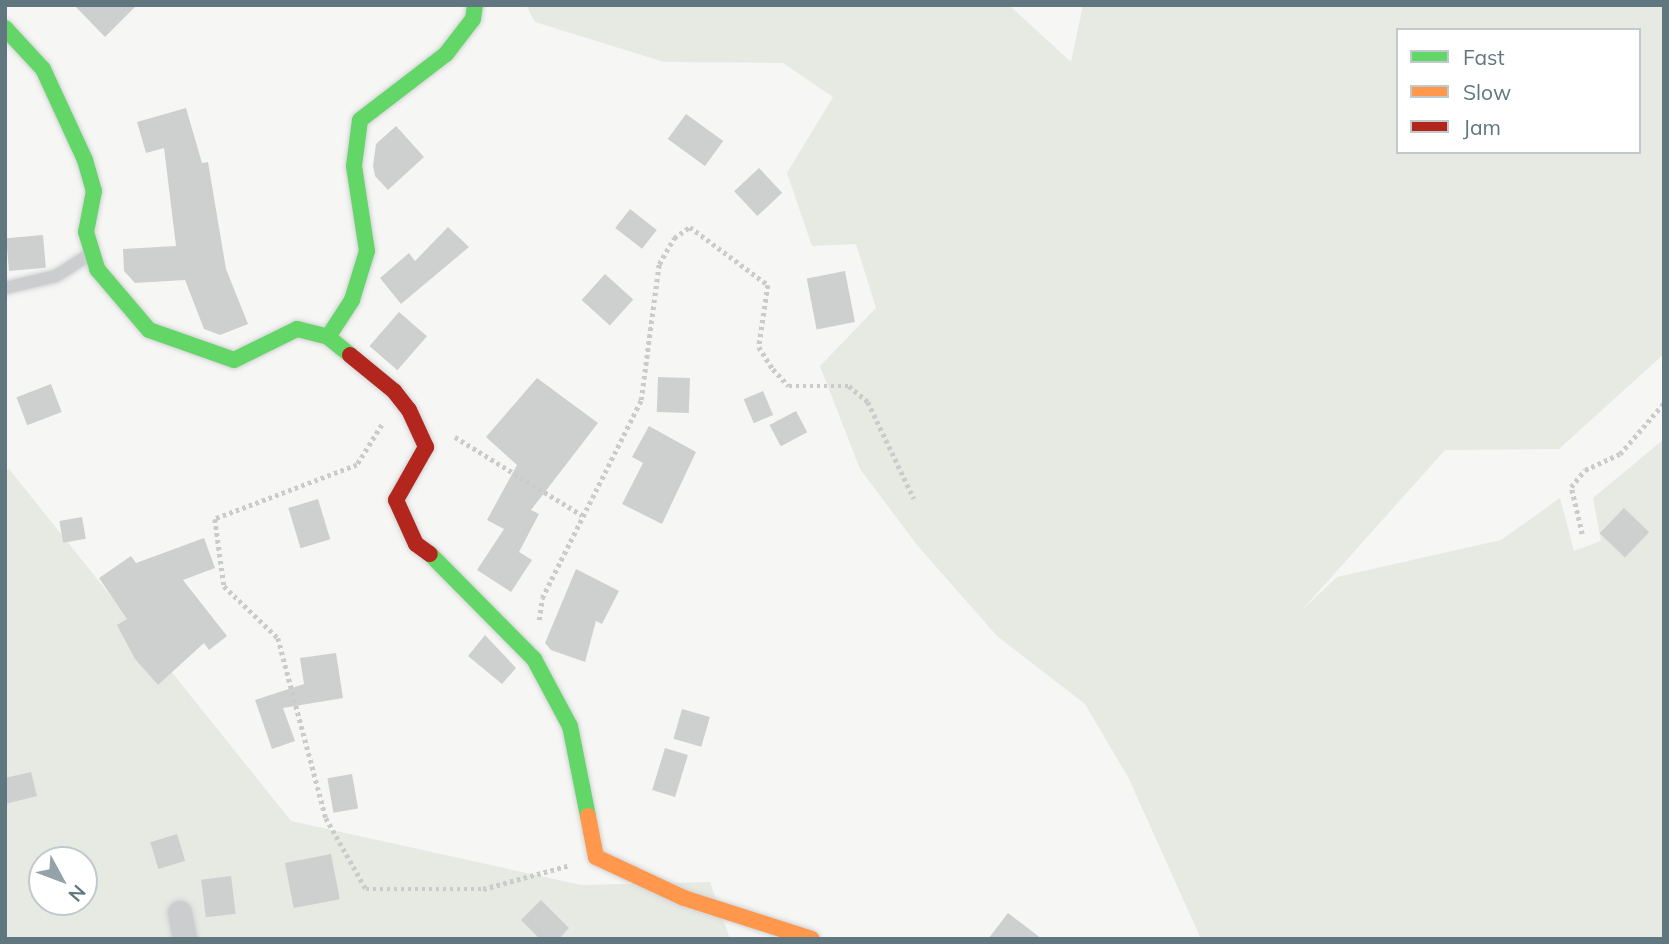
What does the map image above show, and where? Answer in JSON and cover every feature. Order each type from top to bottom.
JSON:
[{"type":"street","points":[[328,337],[352,300],[367,251],[354,166],[360,120],[446,54],[473,19],[475,5]]},
{"type":"street","points":[[5,28],[43,69],[85,160],[94,191],[86,232],[97,269],[125,306],[149,330],[234,360],[258,352],[297,329],[328,337],[394,391],[409,410],[426,447],[396,500],[416,544],[444,564],[534,659],[570,726],[596,858],[684,898],[812,939]]},
{"type":"street","points":[[180,913],[185,939]]},
{"type":"lane","points":[[5,288],[56,276],[92,253]]},
{"type":"path","points":[[534,659],[542,598],[641,400],[659,264],[674,238],[690,227],[768,285],[759,348],[773,369],[789,386],[849,386],[868,402],[914,499]]},
{"type":"path","points":[[394,391],[381,426],[356,466],[215,519],[224,586],[278,638],[326,818],[366,890],[483,889],[596,858]]},
{"type":"path","points":[[1582,534],[1571,487],[1585,470],[1620,454],[1664,403]]},
{"type":"path","points":[[444,431],[582,515]]},
{"type":"shaded area","points":[[526,5],[1009,5],[1071,62],[1083,5],[1664,5],[1664,354],[1559,449],[1445,450],[1301,611],[1337,577],[1501,540],[1560,498],[1574,551],[1601,541],[1593,498],[1664,439],[1664,939],[1201,939],[1129,779],[1085,704],[997,636],[917,545],[860,469],[820,366],[876,308],[856,244],[812,246],[787,173],[833,97],[783,63],[664,62],[535,22]]},
{"type":"shaded area","points":[[9,469],[291,821],[581,885],[710,882],[730,939],[5,939],[5,471]]},
{"type":"building","points":[[74,5],[137,5],[105,37]]},
{"type":"building","points":[[186,108],[202,163],[208,162],[226,269],[248,324],[220,335],[204,329],[185,280],[135,283],[124,271],[123,249],[176,246],[164,148],[146,153],[137,122]]},
{"type":"building","points":[[686,114],[723,141],[705,166],[668,139]]},
{"type":"building","points":[[396,126],[424,157],[388,190],[375,176],[373,166],[376,144]]},
{"type":"building","points":[[759,168],[782,193],[757,216],[734,191]]},
{"type":"building","points":[[630,209],[657,230],[642,249],[615,228]]},
{"type":"building","points":[[448,227],[469,247],[401,304],[380,278],[409,253],[415,261]]},
{"type":"building","points":[[43,235],[46,268],[9,271],[6,238]]},
{"type":"building","points":[[845,271],[855,322],[817,329],[807,278]]},
{"type":"building","points":[[605,274],[633,299],[610,325],[582,300]]},
{"type":"building","points":[[399,312],[427,336],[397,370],[369,346]]},
{"type":"building","points":[[658,377],[690,378],[689,413],[657,412]]},
{"type":"building","points":[[537,378],[598,423],[531,510],[539,514],[519,552],[532,560],[511,592],[477,570],[504,529],[487,520],[517,465],[486,437]]},
{"type":"building","points":[[51,384],[62,412],[27,425],[16,397]]},
{"type":"building","points":[[763,391],[773,415],[754,423],[744,399]]},
{"type":"building","points":[[796,411],[807,432],[781,446],[770,425]]},
{"type":"building","points":[[649,426],[696,452],[662,524],[622,504],[643,463],[632,457]]},
{"type":"building","points":[[318,499],[330,539],[301,548],[288,508]]},
{"type":"building","points":[[1624,508],[1649,532],[1625,557],[1600,533]]},
{"type":"building","points":[[82,517],[86,539],[63,543],[59,521]]},
{"type":"building","points":[[204,538],[215,568],[183,580],[227,636],[209,650],[204,643],[158,685],[135,659],[117,625],[127,619],[99,578],[131,556],[136,563]]},
{"type":"building","points":[[576,569],[619,591],[602,624],[596,621],[585,662],[551,650],[545,643]]},
{"type":"building","points":[[485,635],[516,668],[502,684],[468,656]]},
{"type":"building","points":[[336,653],[343,698],[283,708],[295,741],[272,749],[255,700],[304,684],[300,658]]},
{"type":"building","points":[[682,709],[710,717],[701,747],[673,739]]},
{"type":"building","points":[[665,748],[688,755],[675,797],[652,790]]},
{"type":"building","points":[[31,772],[37,796],[5,804],[5,778]]},
{"type":"building","points":[[352,774],[358,808],[333,813],[327,778]]},
{"type":"building","points":[[177,834],[185,861],[158,869],[150,842]]},
{"type":"building","points":[[331,854],[340,899],[294,908],[285,863]]},
{"type":"building","points":[[231,876],[236,914],[206,917],[201,880]]},
{"type":"building","points":[[541,900],[569,928],[559,939],[540,939],[521,920]]},
{"type":"building","points":[[1008,913],[1042,939],[988,939]]},
{"type":"traffic: fast","points":[[328,337],[352,300],[367,251],[354,166],[360,120],[446,54],[473,19],[475,5]]},
{"type":"traffic: fast","points":[[5,28],[43,69],[85,160],[94,191],[86,232],[97,269],[149,330],[234,360],[297,329],[328,337],[350,355]]},
{"type":"traffic: fast","points":[[430,554],[534,659],[570,726],[588,816]]},
{"type":"traffic: slow","points":[[588,816],[596,857],[684,898],[812,939]]},
{"type":"traffic: jam","points":[[350,355],[394,391],[409,410],[426,447],[396,500],[416,544],[430,554]]}]
